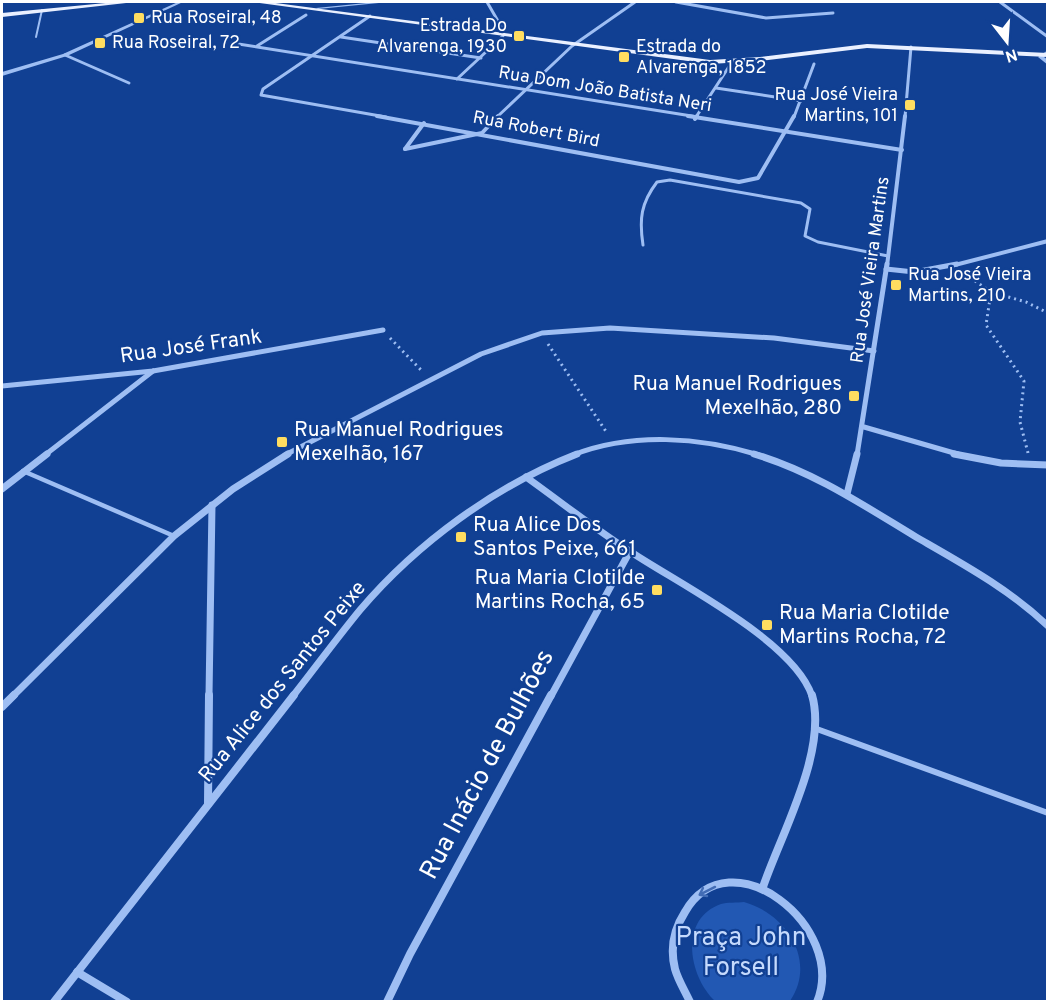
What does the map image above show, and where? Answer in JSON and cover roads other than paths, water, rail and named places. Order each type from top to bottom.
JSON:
[{"type":"main road","points":[[2,15],[132,2]]},
{"type":"main road","points":[[255,2],[318,8],[678,60],[732,62],[843,47],[911,47],[1046,54]]},
{"type":"street","points":[[2,74],[65,55],[181,2]]},
{"type":"street","points":[[318,8],[387,2]]},
{"type":"street","points":[[457,80],[503,36],[502,28],[487,2]]},
{"type":"street","points":[[424,123],[405,149],[482,133],[523,90],[572,46],[635,2]]},
{"type":"street","points":[[676,2],[766,18],[833,13]]},
{"type":"street","points":[[1000,2],[1047,37]]},
{"type":"street","points":[[340,12],[357,6]]},
{"type":"street","points":[[256,46],[306,15]]},
{"type":"street","points":[[312,55],[370,16]]},
{"type":"street","points":[[341,36],[481,58]]},
{"type":"street","name":"Rua Dom João Batista Neri","points":[[232,43],[695,119],[902,150]]},
{"type":"street","name":"Rua José Vieira Martins","points":[[847,494],[864,427],[902,150],[911,47]]},
{"type":"street","points":[[1046,54],[1042,59],[1047,63]]},
{"type":"street","points":[[65,55],[129,83]]},
{"type":"street","name":"Rua Robert Bird","points":[[312,55],[261,93],[267,98],[482,133],[739,182],[758,178],[801,101],[814,64]]},
{"type":"street","points":[[695,119],[732,62]]},
{"type":"street","points":[[716,88],[801,101]]},
{"type":"street","points":[[886,269],[919,272],[1047,241]]},
{"type":"street","points":[[2,707],[174,536],[212,505],[298,447],[429,378],[481,354],[542,333],[610,328],[673,330],[774,338],[874,351]]},
{"type":"street","name":"Rua José Frank","points":[[2,386],[153,371],[383,330]]},
{"type":"street","points":[[2,489],[153,371]]},
{"type":"street","points":[[864,427],[982,461],[1047,465]]},
{"type":"street","name":"Rua Alice dos Santos Peixe","points":[[54,1002],[368,601],[424,548],[486,503],[526,477],[581,451],[614,443],[662,440],[720,445],[761,455],[793,467],[847,494],[1010,595],[1047,626]]},
{"type":"street","points":[[526,477],[630,552],[757,635],[787,660],[807,683],[813,703],[814,728],[804,770],[763,887]]},
{"type":"street","points":[[208,804],[212,505]]},
{"type":"street","name":"Rua Inácio de Bulhões","points":[[387,1002],[410,954],[630,552]]},
{"type":"street","points":[[690,1002],[675,971],[673,938],[684,909],[705,889],[733,882],[763,887],[790,904],[811,930],[822,962],[821,994],[817,1002]]},
{"type":"street","points":[[77,972],[127,1002]]},
{"type":"lane","points":[[36,37],[42,10]]},
{"type":"lane","points":[[643,245],[639,218],[643,200],[657,182],[670,180],[801,203],[810,209],[805,237],[888,256]]},
{"type":"lane","points":[[23,471],[174,536]]},
{"type":"lane","points":[[814,728],[1047,813]]},
{"type":"place","name":"Rua Roseiral, 48","points":[[139,18]]},
{"type":"place","name":"Estrada Do Alvarenga, 1930","points":[[519,36]]},
{"type":"place","name":"Rua Roseiral, 72","points":[[100,43]]},
{"type":"place","name":"Estrada do Alvarenga, 1852","points":[[624,57]]},
{"type":"place","name":"Rua José Vieira Martins, 101","points":[[910,105]]},
{"type":"place","name":"Rua José Vieira Martins, 210","points":[[896,285]]},
{"type":"place","name":"Rua Manuel Rodrigues Mexelhão, 280","points":[[854,396]]},
{"type":"place","name":"Rua Manuel Rodrigues Mexelhão, 167","points":[[282,442]]},
{"type":"place","name":"Rua Alice Dos Santos Peixe, 661","points":[[461,537]]},
{"type":"place","name":"Rua Maria Clotilde Martins Rocha, 65","points":[[657,590]]},
{"type":"place","name":"Rua Maria Clotilde Martins Rocha, 72","points":[[767,625]]},
{"type":"park label","name":"Praça John Forsell","points":[[741,953]]}]
